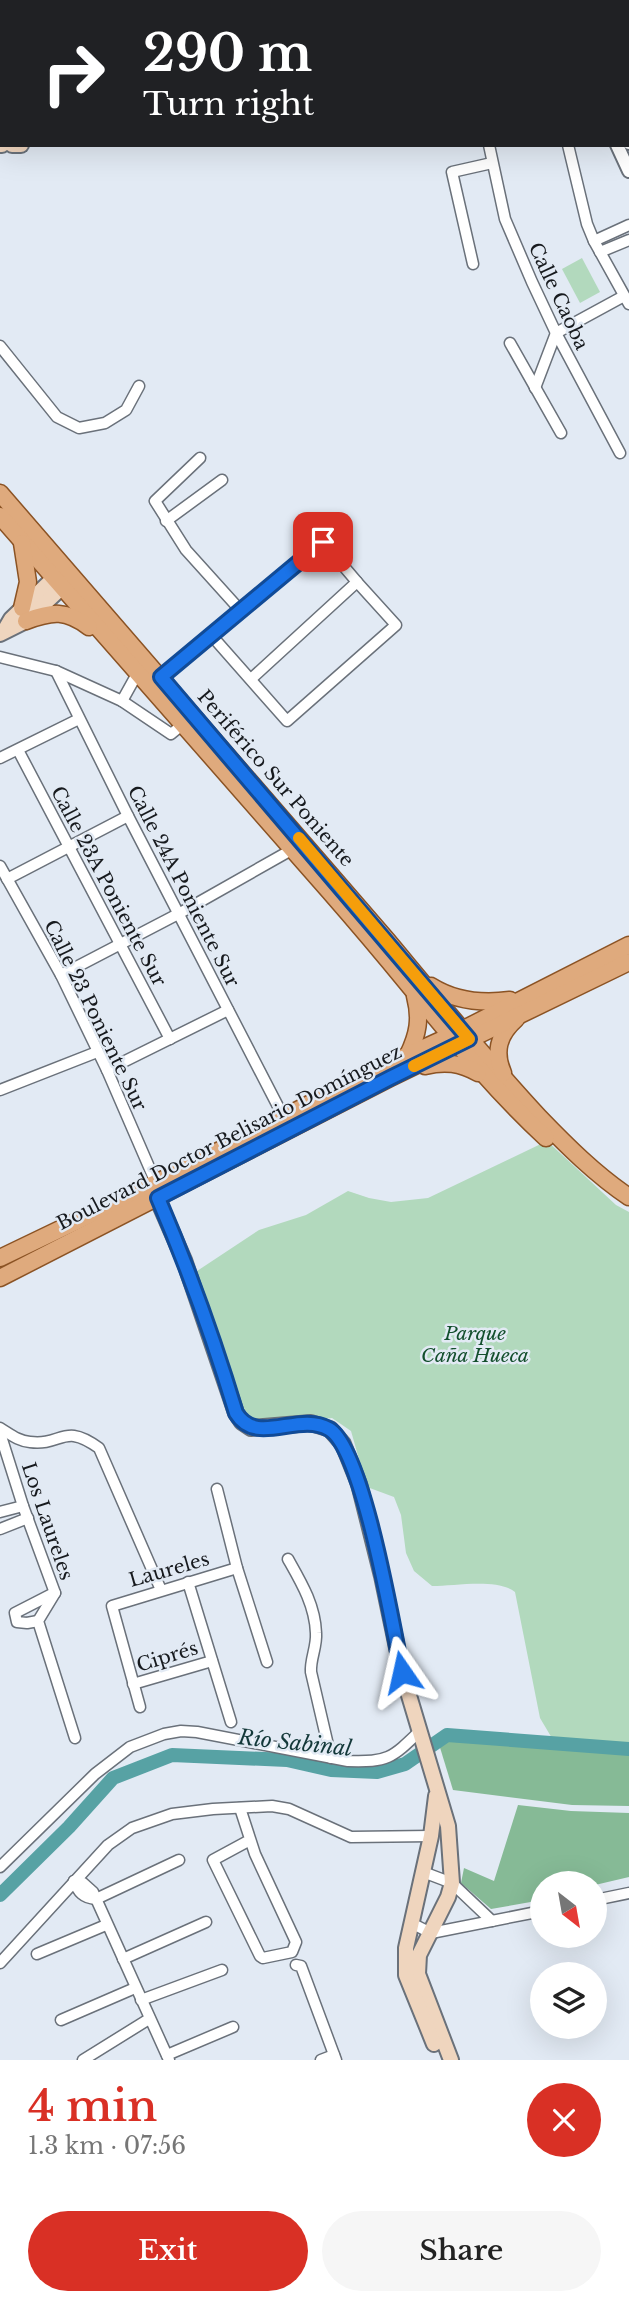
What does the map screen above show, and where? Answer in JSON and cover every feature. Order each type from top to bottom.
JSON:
[{"type":"main road","name":"Periférico Sur Poniente","points":[[0,493],[107,641],[182,725],[283,829],[293,849],[315,866]]},
{"type":"main road","name":"Periférico Sur Poniente","points":[[0,516],[21,541],[64,578],[161,677],[283,829],[459,1037]]},
{"type":"main road","points":[[21,541],[29,582],[24,614]]},
{"type":"main road","points":[[2,633],[64,578]]},
{"type":"main road","points":[[24,614],[61,613],[78,620],[107,641]]},
{"type":"main road","name":"Boulevard Doctor Belisario Domínguez","points":[[524,1005],[629,944]]},
{"type":"main road","name":"Boulevard Doctor Belisario Domínguez","points":[[0,1258],[157,1191],[402,1071],[459,1037],[524,1005],[629,962]]},
{"type":"main road","points":[[408,1055],[416,1038],[419,1020],[416,984],[454,998],[524,1005]]},
{"type":"main road","points":[[508,1085],[498,1062],[498,1043],[524,1005]]},
{"type":"main road","points":[[459,1037],[490,1082],[518,1112],[566,1156],[629,1206]]},
{"type":"main road","points":[[459,1037],[578,1155],[629,1197]]},
{"type":"main road","name":"Boulevard Doctor Belisario Domínguez","points":[[0,1278],[157,1191],[283,1116],[408,1055],[459,1037]]},
{"type":"main road","points":[[402,1071],[451,1063],[465,1066],[490,1082]]},
{"type":"main road","points":[[157,1191],[208,1326],[236,1413],[242,1423],[251,1428],[263,1429],[311,1423],[330,1429],[343,1444],[364,1502],[402,1672],[448,1826],[452,1883],[419,1955],[418,1974],[451,2060]]},
{"type":"main road","points":[[436,1789],[431,1836],[406,1948],[406,1975],[441,2060]]},
{"type":"street","name":"Calle Caoba","points":[[489,147],[505,219],[556,333],[620,453]]},
{"type":"street","points":[[535,388],[556,333],[627,300],[587,224],[568,147]]},
{"type":"street","points":[[618,147],[629,171]]},
{"type":"street","points":[[472,264],[452,172],[492,163]]},
{"type":"street","points":[[594,241],[629,225]]},
{"type":"street","points":[[600,252],[629,240]]},
{"type":"street","points":[[510,344],[561,433]]},
{"type":"street","points":[[0,346],[57,417],[79,428],[105,423],[126,410],[139,386]]},
{"type":"street","points":[[200,458],[155,501],[186,550],[241,611]]},
{"type":"street","points":[[166,521],[222,480]]},
{"type":"street","points":[[161,677],[336,529]]},
{"type":"street","points":[[212,636],[288,722],[396,625],[323,542]]},
{"type":"street","points":[[251,679],[356,582]]},
{"type":"street","points":[[0,657],[56,671],[122,701],[172,734],[182,725]]},
{"type":"street","name":"Calle 24A Poniente Sur","points":[[56,671],[283,1116]]},
{"type":"street","points":[[122,701],[137,674]]},
{"type":"street","points":[[0,758],[79,719]]},
{"type":"street","name":"Calle 23A Poniente Sur","points":[[18,750],[170,1038]]},
{"type":"street","points":[[7,879],[128,816]]},
{"type":"street","points":[[61,975],[180,913],[293,849]]},
{"type":"street","name":"Calle 23 Poniente Sur","points":[[0,866],[61,975],[107,1070],[157,1191]]},
{"type":"street","points":[[107,1070],[228,1010]]},
{"type":"street","points":[[0,1090],[97,1052]]},
{"type":"street","points":[[0,1430],[29,1442],[42,1442],[66,1434],[78,1436],[99,1448],[161,1590]]},
{"type":"street","name":"Los Laureles","points":[[0,1430],[23,1506],[55,1593],[38,1621]]},
{"type":"street","points":[[217,1489],[237,1568],[267,1662]]},
{"type":"street","points":[[0,1512],[23,1506]]},
{"type":"street","points":[[0,1529],[28,1518]]},
{"type":"street","points":[[288,1559],[310,1601],[317,1632],[310,1662],[311,1672],[331,1758]]},
{"type":"street","name":"Laureles","points":[[133,1684],[112,1606],[237,1568]]},
{"type":"street","points":[[188,1582],[231,1722]]},
{"type":"street","points":[[55,1593],[15,1613],[17,1622],[38,1621],[75,1738]]},
{"type":"street","name":"Ciprés","points":[[133,1684],[212,1661]]},
{"type":"street","points":[[133,1684],[140,1707]]},
{"type":"street","points":[[0,1867],[94,1774],[130,1747],[164,1734],[181,1731],[208,1734],[331,1758],[368,1761],[388,1759],[421,1735]]},
{"type":"street","points":[[0,1963],[108,1845],[132,1828],[172,1814],[272,1807],[289,1809],[351,1837],[431,1836]]},
{"type":"street","points":[[240,1808],[250,1840],[296,1942],[292,1952],[263,1958],[260,1956],[213,1860],[250,1840]]},
{"type":"street","points":[[96,1899],[179,1860]]},
{"type":"street","points":[[423,1872],[452,1883],[492,1921]]},
{"type":"street","points":[[74,1881],[93,1892],[168,2057],[233,2027]]},
{"type":"street","points":[[607,1898],[629,1893]]},
{"type":"street","points":[[411,1923],[431,1933],[530,1913]]},
{"type":"street","points":[[123,1959],[206,1922]]},
{"type":"street","points":[[37,1954],[106,1925]]},
{"type":"street","points":[[296,1965],[301,1966],[335,2057],[321,2060]]},
{"type":"street","points":[[141,2000],[222,1970]]},
{"type":"street","points":[[61,2020],[135,1988]]},
{"type":"street","points":[[83,2060],[149,2019]]},
{"type":"green space","points":[[582,258],[600,292],[580,303],[562,269]]},
{"type":"green space","name":"Parque Caña Hueca","points":[[547,1141],[616,1205],[629,1212],[629,1749],[556,1745],[540,1718],[515,1592],[487,1584],[432,1586],[414,1571],[406,1553],[401,1515],[394,1497],[367,1487],[351,1431],[332,1418],[253,1426],[240,1413],[191,1275],[259,1230],[306,1215],[348,1191],[391,1202],[428,1198]]},
{"type":"green space","points":[[447,1735],[629,1749],[629,1806],[572,1805],[453,1790],[438,1741]]},
{"type":"green space","points":[[518,1805],[571,1811],[629,1813],[629,1877],[607,1882],[607,1871],[530,1871],[530,1902],[491,1909],[461,1883],[464,1868],[494,1881]]},
{"type":"waterway","name":"Río Sabinal","points":[[0,1895],[69,1827],[113,1778],[172,1755],[287,1760],[331,1770],[377,1772],[405,1764],[447,1735],[629,1749]]},
{"type":"slow traffic","points":[[299,838],[469,1039],[414,1066]]},
{"type":"route","points":[[323,542],[161,677],[469,1039],[158,1198],[184,1260],[236,1413],[242,1423],[251,1428],[263,1429],[311,1423],[330,1429],[343,1444],[364,1502],[402,1672]]}]
